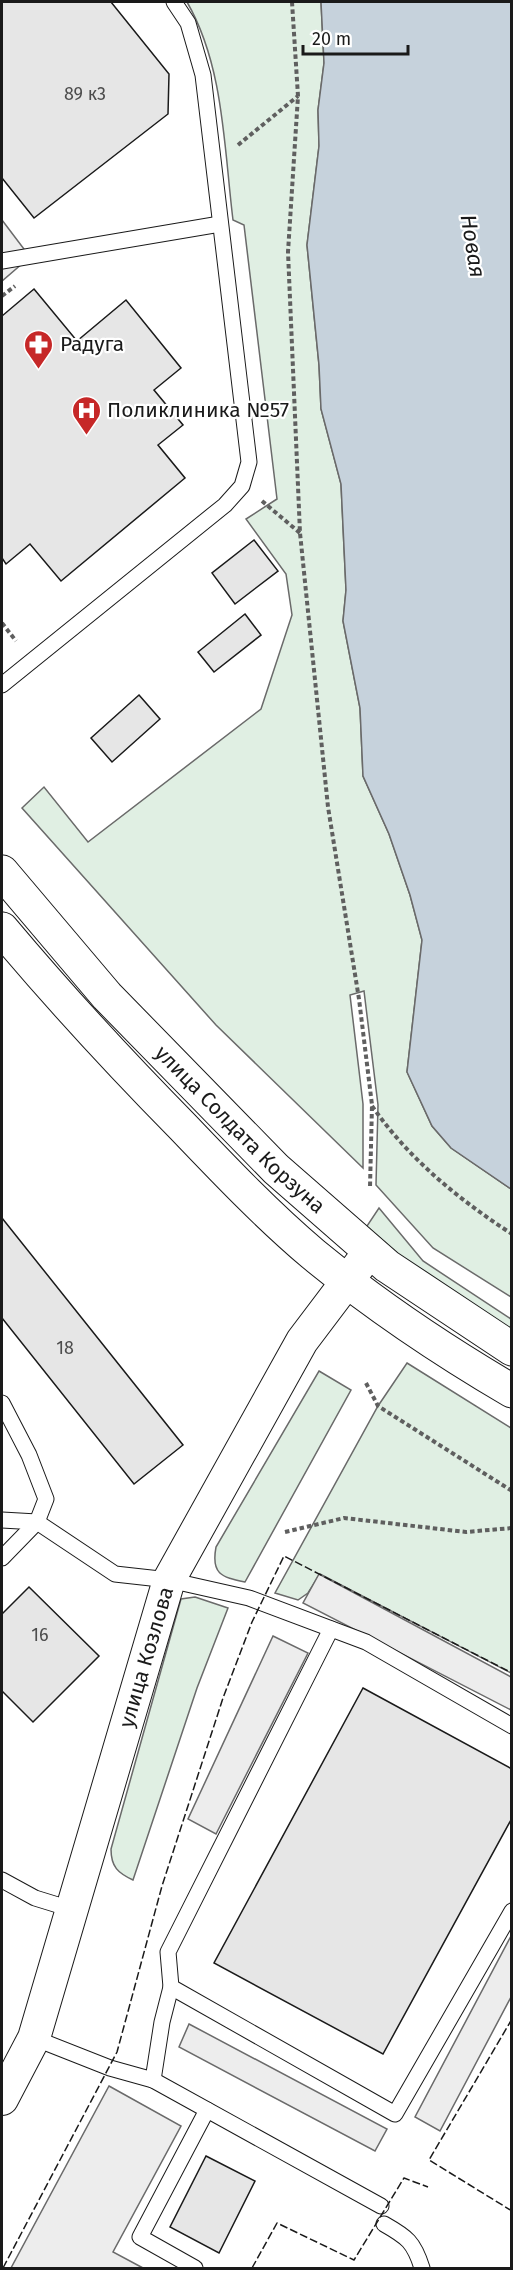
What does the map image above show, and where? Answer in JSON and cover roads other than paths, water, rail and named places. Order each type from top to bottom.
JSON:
[{"type":"street","name":"улица Солдата Корзуна","points":[[2,872],[11,916],[80,1021],[250,1197],[346,1280],[411,1327],[512,1391]]},
{"type":"street","name":"улица Солдата Корзуна","points":[[11,916],[107,996],[276,1169],[370,1251],[433,1299],[512,1349]]},
{"type":"street","name":"улица Козлова","points":[[2,2099],[33,2038],[74,1910],[169,1580],[302,1341],[370,1251]]},
{"type":"lane","points":[[2,685],[225,505],[242,486],[249,462],[203,75],[188,23],[174,2]]},
{"type":"lane","points":[[2,261],[220,224]]},
{"type":"lane","points":[[2,1403],[29,1455],[46,1499],[37,1522],[2,1558]]},
{"type":"lane","points":[[2,1520],[37,1522],[115,1574],[169,1580],[249,1598],[366,1642],[512,1726]]},
{"type":"lane","points":[[153,2080],[162,2022],[171,1987],[168,1952],[331,1629]]},
{"type":"lane","points":[[2,1880],[34,1898],[74,1910]]},
{"type":"lane","points":[[171,1987],[395,2114],[512,1911]]},
{"type":"lane","points":[[33,2038],[111,2068],[153,2080],[381,2206]]},
{"type":"lane","points":[[195,2268],[140,2236],[207,2110]]},
{"type":"lane","points":[[384,2224],[408,2238],[417,2252],[422,2268]]},
{"type":"water","name":"Новая","points":[[321,2],[511,2],[511,1189],[451,1148],[432,1126],[407,1072],[422,940],[410,895],[389,834],[363,776],[360,708],[343,621],[346,590],[341,484],[321,409],[307,245],[319,146],[318,110],[324,63]]},
{"type":"place","name":"Радуга","points":[[39,370]]},
{"type":"place","name":"Поликлиника №57","points":[[86,436]]}]
